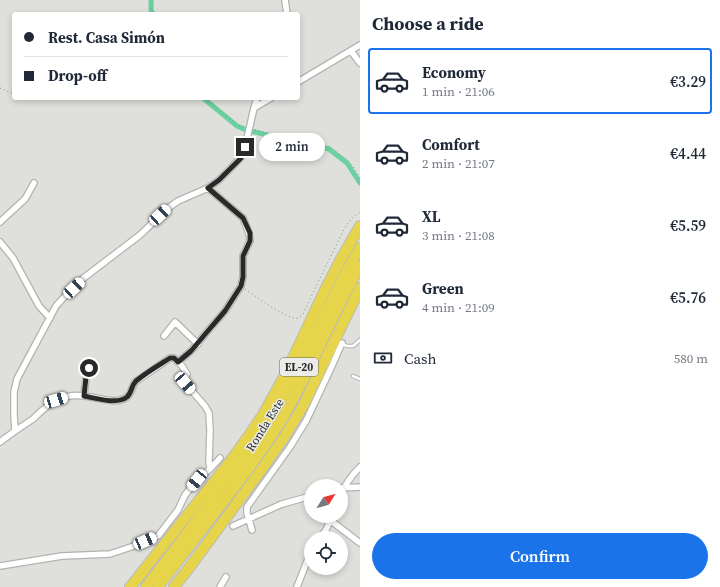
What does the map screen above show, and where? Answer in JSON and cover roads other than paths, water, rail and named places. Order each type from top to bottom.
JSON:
[{"type":"highway","points":[[130,587],[232,459],[264,413],[285,375],[325,290],[360,226]]},
{"type":"highway","name":"Ronda Este","points":[[146,587],[254,445],[280,404],[338,287],[360,248]]},
{"type":"highway","name":"Ronda Este","points":[[158,587],[236,486],[272,434],[297,393],[342,299],[360,266]]},
{"type":"highway","points":[[174,587],[285,436],[303,406],[360,288]]},
{"type":"highway","name":"EL-20","points":[[174,587],[205,534],[258,462],[272,434]]},
{"type":"highway","name":"EL-20","points":[[139,576],[199,511],[214,492],[228,480]]},
{"type":"street","points":[[285,0],[287,12]]},
{"type":"street","points":[[300,81],[360,45]]},
{"type":"street","points":[[351,51],[360,63]]},
{"type":"street","points":[[15,431],[14,392],[17,379],[56,306],[81,280],[140,235],[167,209],[178,201],[208,188],[219,180],[241,158],[256,100]]},
{"type":"street","points":[[254,108],[268,100]]},
{"type":"street","points":[[0,222],[25,199],[34,184]]},
{"type":"street","points":[[178,362],[198,344],[225,311],[241,286],[243,277],[243,256],[250,241],[250,233],[243,218],[208,188]]},
{"type":"street","points":[[0,242],[13,258],[39,306],[50,318]]},
{"type":"street","points":[[164,336],[175,322],[198,344]]},
{"type":"street","points":[[252,530],[246,513],[247,507],[290,447],[306,420],[342,344]]},
{"type":"street","points":[[0,442],[56,400],[75,396],[116,401],[124,399],[131,392],[132,386],[135,382],[170,358],[174,358],[187,374],[184,382],[210,412],[210,469]]},
{"type":"street","points":[[84,396],[86,377],[89,368]]},
{"type":"street","points":[[0,566],[62,556],[110,554],[158,536],[178,510],[185,495],[197,480],[220,458]]},
{"type":"street","points":[[348,480],[360,467]]},
{"type":"street","points":[[348,487],[360,487]]},
{"type":"street","points":[[234,526],[282,504],[304,498]]},
{"type":"street","points":[[338,523],[360,543]]},
{"type":"street","points":[[297,587],[304,569]]},
{"type":"street","points":[[220,587],[226,577]]},
{"type":"lane","points":[[342,344],[353,346],[360,340]]},
{"type":"lane","points":[[353,376],[360,379]]},
{"type":"waterway","points":[[151,0],[152,12]]},
{"type":"waterway","points":[[205,100],[237,126],[246,130]]},
{"type":"waterway","points":[[251,131],[329,149],[347,163],[360,183]]}]
